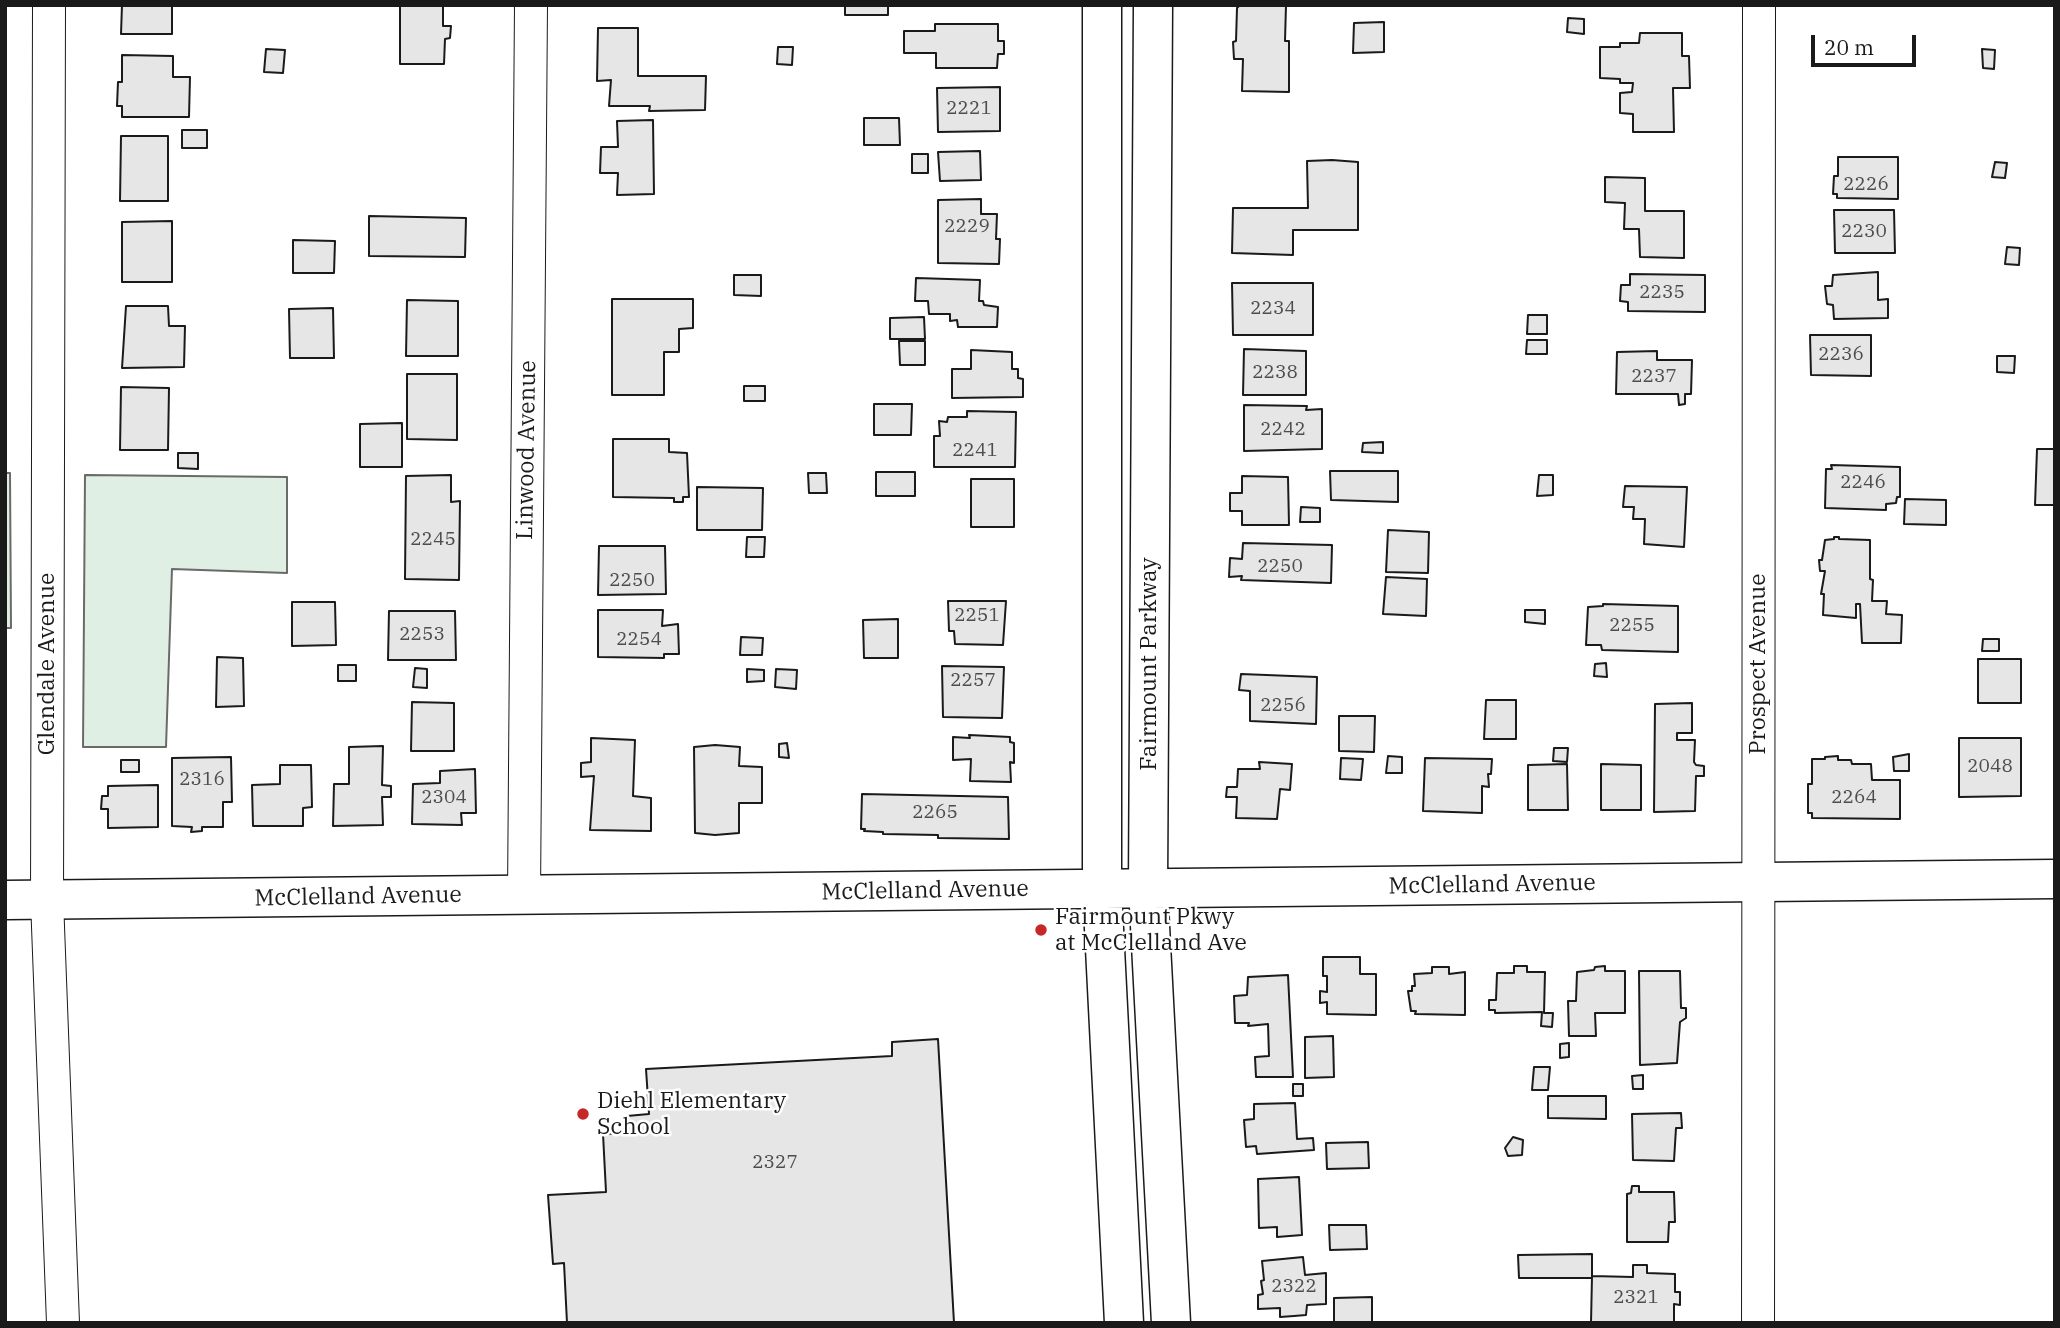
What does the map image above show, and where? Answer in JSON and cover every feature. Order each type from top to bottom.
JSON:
[{"type":"street","name":"Glendale Avenue","points":[[49,5],[47,900],[63,1323]]},
{"type":"street","name":"Linwood Avenue","points":[[524,895],[531,5]]},
{"type":"street","name":"Fairmount Parkway","points":[[1102,5],[1102,889],[1124,1323]]},
{"type":"street","name":"Fairmount Parkway","points":[[1153,5],[1148,888],[1171,1323]]},
{"type":"street","name":"Prospect Avenue","points":[[1758,1323],[1759,5]]},
{"type":"street","name":"McClelland Avenue","points":[[5,900],[2055,879]]},
{"type":"green space","points":[[5,473],[10,473],[11,628],[5,628]]},
{"type":"green space","points":[[85,475],[287,477],[287,573],[172,569],[166,747],[83,747]]},
{"type":"building","points":[[122,5],[172,5],[172,34],[121,34]]},
{"type":"building","points":[[400,5],[443,5],[443,26],[451,26],[450,38],[445,39],[444,64],[400,64]]},
{"type":"building","points":[[845,5],[888,5],[888,15],[845,15]]},
{"type":"building","points":[[1240,5],[1286,5],[1285,41],[1289,41],[1289,92],[1242,91],[1243,59],[1234,59],[1233,42],[1236,41],[1237,8]]},
{"type":"building","points":[[1568,18],[1584,19],[1584,34],[1567,32]]},
{"type":"building","points":[[1384,22],[1384,52],[1353,53],[1354,23]]},
{"type":"building","points":[[935,24],[998,24],[998,41],[1004,41],[1004,54],[998,54],[997,68],[936,68],[936,53],[904,53],[904,31],[935,31]]},
{"type":"building","points":[[598,28],[638,28],[638,76],[706,76],[705,110],[649,111],[650,106],[609,106],[611,80],[597,81]]},
{"type":"building","points":[[1640,33],[1682,33],[1682,56],[1689,56],[1690,88],[1673,88],[1674,132],[1633,132],[1633,114],[1620,113],[1620,93],[1632,92],[1633,83],[1600,78],[1600,47],[1639,43]]},
{"type":"building","points":[[778,47],[793,47],[792,65],[777,64]]},
{"type":"building","points":[[266,49],[285,50],[283,73],[264,72]]},
{"type":"building","points":[[1982,49],[1995,50],[1994,69],[1983,68]]},
{"type":"building","points":[[122,55],[173,56],[173,77],[190,77],[189,117],[122,117],[122,106],[117,106],[118,82],[122,82]]},
{"type":"building","points":[[1000,87],[1000,131],[938,132],[937,88]]},
{"type":"building","points":[[864,118],[899,118],[900,145],[864,145]]},
{"type":"building","points":[[653,120],[654,194],[617,195],[618,173],[600,173],[601,147],[618,147],[617,121]]},
{"type":"building","points":[[182,130],[207,130],[207,148],[182,148]]},
{"type":"building","points":[[121,136],[168,136],[168,201],[120,201]]},
{"type":"building","points":[[980,151],[981,180],[940,181],[938,152]]},
{"type":"building","points":[[912,154],[928,154],[928,173],[912,173]]},
{"type":"building","points":[[1838,157],[1898,157],[1898,199],[1837,198],[1837,194],[1833,194],[1834,176],[1838,176]]},
{"type":"building","points":[[1307,161],[1358,162],[1358,230],[1293,230],[1293,255],[1232,253],[1233,208],[1308,208]]},
{"type":"building","points":[[1995,162],[2007,163],[2005,178],[1992,177]]},
{"type":"building","points":[[1605,177],[1645,178],[1645,211],[1684,211],[1684,258],[1640,257],[1639,229],[1624,229],[1625,203],[1605,202]]},
{"type":"building","points":[[981,199],[981,214],[997,214],[999,264],[938,263],[938,200]]},
{"type":"building","points":[[1834,210],[1894,210],[1895,253],[1835,253]]},
{"type":"building","points":[[369,216],[466,218],[465,257],[369,256]]},
{"type":"building","points":[[172,221],[172,282],[122,282],[122,222]]},
{"type":"building","points":[[293,240],[335,241],[334,273],[293,273]]},
{"type":"building","points":[[2007,247],[2020,248],[2019,265],[2005,264]]},
{"type":"building","points":[[1878,272],[1878,300],[1888,299],[1888,318],[1834,319],[1833,305],[1827,304],[1825,286],[1832,286],[1833,275]]},
{"type":"building","points":[[1630,274],[1705,275],[1705,312],[1628,311],[1628,302],[1620,301],[1621,285],[1630,285]]},
{"type":"building","points":[[734,275],[761,275],[761,296],[734,295]]},
{"type":"building","points":[[916,278],[980,280],[979,301],[983,301],[984,305],[998,307],[997,327],[958,327],[957,320],[950,321],[950,314],[929,314],[928,301],[915,301]]},
{"type":"building","points":[[1232,283],[1313,283],[1313,335],[1233,335]]},
{"type":"building","points":[[612,299],[693,299],[693,328],[679,329],[679,352],[664,352],[664,395],[612,395]]},
{"type":"building","points":[[407,300],[458,301],[458,356],[406,356]]},
{"type":"building","points":[[126,306],[168,306],[169,326],[185,326],[184,367],[122,368]]},
{"type":"building","points":[[333,308],[334,358],[290,358],[289,309]]},
{"type":"building","points":[[1528,315],[1547,315],[1547,334],[1527,334]]},
{"type":"building","points":[[924,317],[925,339],[890,339],[890,318]]},
{"type":"building","points":[[1810,335],[1871,335],[1871,376],[1811,375]]},
{"type":"building","points":[[1527,340],[1547,340],[1547,354],[1526,354]]},
{"type":"building","points":[[899,341],[925,341],[925,365],[900,365]]},
{"type":"building","points":[[1244,349],[1306,351],[1306,395],[1243,395]]},
{"type":"building","points":[[971,350],[1012,352],[1012,369],[1018,369],[1018,378],[1023,379],[1023,397],[952,398],[952,369],[971,369]]},
{"type":"building","points":[[1657,351],[1657,360],[1692,360],[1691,394],[1685,394],[1685,404],[1679,405],[1678,394],[1616,394],[1617,352]]},
{"type":"building","points":[[1997,356],[2015,356],[2014,373],[1997,372]]},
{"type":"building","points":[[407,374],[457,374],[457,440],[407,439]]},
{"type":"building","points":[[744,386],[765,386],[765,401],[744,401]]},
{"type":"building","points":[[121,387],[169,388],[168,450],[120,450]]},
{"type":"building","points":[[874,404],[912,404],[911,435],[874,435]]},
{"type":"building","points":[[1244,405],[1307,406],[1306,410],[1322,409],[1322,449],[1244,451]]},
{"type":"building","points":[[967,411],[1016,412],[1015,467],[934,467],[934,436],[940,436],[939,421],[947,422],[948,417],[967,417]]},
{"type":"building","points":[[402,423],[402,467],[360,467],[360,424]]},
{"type":"building","points":[[613,439],[669,439],[669,452],[687,453],[689,497],[683,497],[683,502],[674,502],[674,498],[613,497]]},
{"type":"building","points":[[1383,442],[1383,453],[1362,452],[1363,443]]},
{"type":"building","points":[[2037,449],[2055,449],[2055,505],[2035,505]]},
{"type":"building","points":[[178,453],[198,453],[198,469],[178,468]]},
{"type":"building","points":[[1831,465],[1900,467],[1900,497],[1897,497],[1896,503],[1886,504],[1886,510],[1825,508],[1826,469],[1832,469]]},
{"type":"building","points":[[1330,471],[1398,471],[1398,502],[1331,500]]},
{"type":"building","points":[[876,472],[915,472],[915,496],[876,496]]},
{"type":"building","points":[[808,473],[826,473],[827,493],[809,493]]},
{"type":"building","points":[[451,475],[451,502],[460,501],[459,580],[405,579],[406,476]]},
{"type":"building","points":[[1539,475],[1553,475],[1553,495],[1537,496]]},
{"type":"building","points":[[1242,476],[1288,477],[1289,525],[1242,525],[1242,511],[1230,511],[1230,493],[1242,493]]},
{"type":"building","points":[[971,479],[1014,479],[1014,527],[971,527]]},
{"type":"building","points":[[1625,486],[1687,487],[1684,547],[1644,544],[1645,519],[1633,519],[1634,507],[1623,507]]},
{"type":"building","points":[[697,487],[763,488],[762,530],[697,530]]},
{"type":"building","points":[[1905,499],[1946,500],[1946,525],[1904,524]]},
{"type":"building","points":[[1301,507],[1320,508],[1320,522],[1300,522]]},
{"type":"building","points":[[1388,530],[1429,532],[1428,573],[1386,572]]},
{"type":"building","points":[[747,537],[765,537],[764,557],[746,557]]},
{"type":"building","points":[[1834,537],[1870,540],[1872,601],[1887,601],[1886,614],[1902,615],[1901,643],[1862,643],[1860,604],[1856,604],[1856,618],[1823,615],[1824,594],[1821,594],[1825,571],[1820,571],[1819,560],[1822,560],[1825,540]]},
{"type":"building","points":[[1243,543],[1332,545],[1331,583],[1241,580],[1242,576],[1229,577],[1230,558],[1242,559]]},
{"type":"building","points":[[599,546],[665,546],[666,594],[598,595]]},
{"type":"building","points":[[1386,577],[1427,579],[1426,616],[1383,614]]},
{"type":"building","points":[[948,601],[1006,601],[1003,645],[955,644],[954,631],[949,631]]},
{"type":"building","points":[[292,602],[335,602],[336,645],[292,646]]},
{"type":"building","points":[[1603,604],[1678,606],[1678,652],[1602,650],[1601,645],[1586,645],[1588,607]]},
{"type":"building","points":[[598,610],[663,610],[662,626],[678,624],[679,654],[664,654],[664,658],[598,657]]},
{"type":"building","points":[[1525,610],[1545,610],[1545,624],[1525,622]]},
{"type":"building","points":[[389,611],[455,611],[456,660],[388,660]]},
{"type":"building","points":[[898,619],[898,658],[864,658],[863,620]]},
{"type":"building","points":[[741,637],[763,638],[762,655],[740,655]]},
{"type":"building","points":[[1983,639],[1999,639],[1999,651],[1982,651]]},
{"type":"building","points":[[217,657],[243,658],[244,706],[216,707]]},
{"type":"building","points":[[1978,659],[2021,659],[2021,703],[1978,703]]},
{"type":"building","points":[[1606,663],[1607,677],[1594,676],[1595,664]]},
{"type":"building","points":[[338,665],[356,665],[356,681],[338,681]]},
{"type":"building","points":[[942,666],[1004,667],[1002,718],[943,717]]},
{"type":"building","points":[[415,668],[427,669],[427,688],[413,687]]},
{"type":"building","points":[[747,669],[764,670],[764,681],[747,682]]},
{"type":"building","points":[[776,669],[797,670],[796,689],[775,687]]},
{"type":"building","points":[[1241,674],[1317,677],[1316,724],[1250,721],[1250,691],[1239,690]]},
{"type":"building","points":[[1486,700],[1516,700],[1516,739],[1484,739]]},
{"type":"building","points":[[412,702],[454,703],[454,751],[411,751]]},
{"type":"building","points":[[1692,703],[1692,733],[1677,733],[1677,740],[1695,740],[1694,762],[1704,766],[1704,776],[1696,776],[1695,811],[1654,812],[1655,704]]},
{"type":"building","points":[[1339,716],[1375,716],[1374,752],[1339,751]]},
{"type":"building","points":[[969,735],[1010,737],[1010,742],[1014,743],[1014,763],[1010,762],[1011,782],[970,781],[971,759],[953,760],[953,737],[970,738]]},
{"type":"building","points":[[591,738],[635,740],[633,796],[651,798],[651,831],[590,830],[594,776],[581,777],[581,763],[591,762]]},
{"type":"building","points":[[1959,738],[2021,738],[2021,796],[1959,797]]},
{"type":"building","points":[[787,743],[789,758],[779,757],[779,744]]},
{"type":"building","points":[[383,746],[382,785],[391,786],[391,797],[382,797],[383,825],[333,826],[334,784],[349,784],[349,747]]},
{"type":"building","points":[[694,747],[740,747],[739,766],[762,767],[762,803],[739,803],[739,833],[695,833]]},
{"type":"building","points":[[1554,748],[1568,748],[1567,762],[1553,761]]},
{"type":"building","points":[[1909,754],[1909,771],[1894,771],[1893,757]]},
{"type":"building","points":[[1388,756],[1402,757],[1402,773],[1386,773]]},
{"type":"building","points":[[1838,756],[1838,760],[1851,760],[1852,764],[1871,764],[1872,780],[1900,780],[1900,819],[1812,818],[1812,813],[1808,813],[1808,784],[1812,784],[1812,759]]},
{"type":"building","points":[[231,757],[232,802],[223,802],[223,827],[202,827],[202,831],[191,832],[192,827],[172,826],[172,758]]},
{"type":"building","points":[[1341,758],[1363,759],[1361,780],[1340,779]]},
{"type":"building","points":[[1425,758],[1492,759],[1491,774],[1488,774],[1489,787],[1482,786],[1482,813],[1423,811]]},
{"type":"building","points":[[121,760],[139,760],[139,772],[121,772]]},
{"type":"building","points":[[1259,762],[1292,764],[1290,790],[1280,789],[1277,819],[1236,818],[1237,797],[1226,797],[1227,787],[1237,787],[1238,769],[1260,769]]},
{"type":"building","points":[[1567,764],[1568,810],[1528,810],[1528,765]]},
{"type":"building","points":[[1601,764],[1641,765],[1641,810],[1601,810]]},
{"type":"building","points":[[280,765],[311,765],[312,807],[303,808],[303,826],[253,826],[252,785],[280,784]]},
{"type":"building","points":[[475,769],[476,813],[461,813],[462,825],[412,824],[413,784],[440,783],[440,771]]},
{"type":"building","points":[[158,785],[158,827],[108,828],[108,809],[101,809],[102,796],[108,796],[108,786]]},
{"type":"building","points":[[862,794],[1008,797],[1009,839],[938,838],[938,835],[864,831],[865,829],[861,829]]},
{"type":"building","points":[[1323,957],[1360,957],[1360,974],[1376,974],[1376,1015],[1327,1014],[1327,1002],[1320,1003],[1320,991],[1327,992],[1327,976],[1323,976]]},
{"type":"building","points":[[1514,966],[1527,966],[1527,972],[1545,972],[1544,1013],[1553,1013],[1552,1027],[1541,1026],[1542,1012],[1495,1013],[1495,1010],[1489,1010],[1489,1000],[1496,1000],[1497,973],[1514,973]]},
{"type":"building","points":[[1605,966],[1605,971],[1625,971],[1625,1013],[1595,1013],[1596,1036],[1569,1036],[1568,1001],[1576,1001],[1577,972]]},
{"type":"building","points":[[1432,967],[1449,967],[1449,974],[1465,972],[1465,1015],[1415,1014],[1416,1011],[1411,1011],[1408,991],[1412,991],[1412,986],[1415,986],[1414,974],[1432,973]]},
{"type":"building","points":[[1639,971],[1680,971],[1681,1008],[1686,1008],[1686,1018],[1680,1022],[1677,1063],[1640,1065]]},
{"type":"building","points":[[1288,975],[1293,1077],[1256,1077],[1255,1057],[1269,1056],[1268,1024],[1248,1026],[1249,1023],[1235,1023],[1234,996],[1247,995],[1248,977]]},
{"type":"building","points":[[1333,1036],[1334,1077],[1305,1078],[1305,1037]]},
{"type":"building","points":[[938,1039],[954,1323],[567,1323],[564,1263],[553,1264],[548,1195],[606,1192],[603,1134],[628,1133],[627,1116],[649,1114],[646,1069],[892,1056],[892,1042]]},
{"type":"building","points":[[1569,1043],[1569,1057],[1560,1058],[1560,1044]]},
{"type":"building","points":[[1534,1067],[1550,1067],[1548,1090],[1532,1090]]},
{"type":"building","points":[[1643,1075],[1643,1089],[1633,1089],[1632,1076]]},
{"type":"building","points":[[1293,1084],[1303,1084],[1303,1096],[1293,1096]]},
{"type":"building","points":[[1548,1096],[1606,1096],[1606,1119],[1548,1118]]},
{"type":"building","points":[[1295,1103],[1297,1139],[1313,1138],[1314,1150],[1257,1154],[1256,1146],[1246,1147],[1244,1120],[1254,1119],[1254,1104]]},
{"type":"building","points":[[1681,1113],[1682,1128],[1676,1128],[1674,1161],[1633,1160],[1632,1114]]},
{"type":"building","points":[[1513,1137],[1523,1140],[1522,1155],[1508,1156],[1505,1148]]},
{"type":"building","points":[[1368,1142],[1369,1168],[1327,1169],[1326,1143]]},
{"type":"building","points":[[1299,1177],[1302,1235],[1277,1237],[1277,1227],[1259,1228],[1258,1179]]},
{"type":"building","points":[[1632,1186],[1639,1186],[1639,1192],[1674,1192],[1675,1222],[1669,1222],[1668,1242],[1627,1242],[1627,1194],[1631,1193]]},
{"type":"building","points":[[1329,1225],[1366,1225],[1367,1249],[1330,1250]]},
{"type":"building","points":[[1592,1254],[1592,1278],[1519,1278],[1518,1255]]},
{"type":"building","points":[[1303,1257],[1305,1275],[1326,1273],[1326,1304],[1307,1305],[1306,1315],[1294,1316],[1280,1317],[1280,1308],[1258,1309],[1258,1295],[1263,1294],[1262,1261]]},
{"type":"building","points":[[1633,1265],[1647,1265],[1647,1273],[1675,1274],[1675,1292],[1680,1292],[1680,1305],[1674,1304],[1674,1322],[1591,1323],[1592,1276],[1633,1277]]},
{"type":"building","points":[[1372,1297],[1372,1323],[1334,1323],[1334,1298]]},
{"type":"place","name":"Fairmount Pkwy at McClelland Ave","points":[[1041,930]]},
{"type":"place","name":"Diehl Elementary School","points":[[583,1114]]}]
